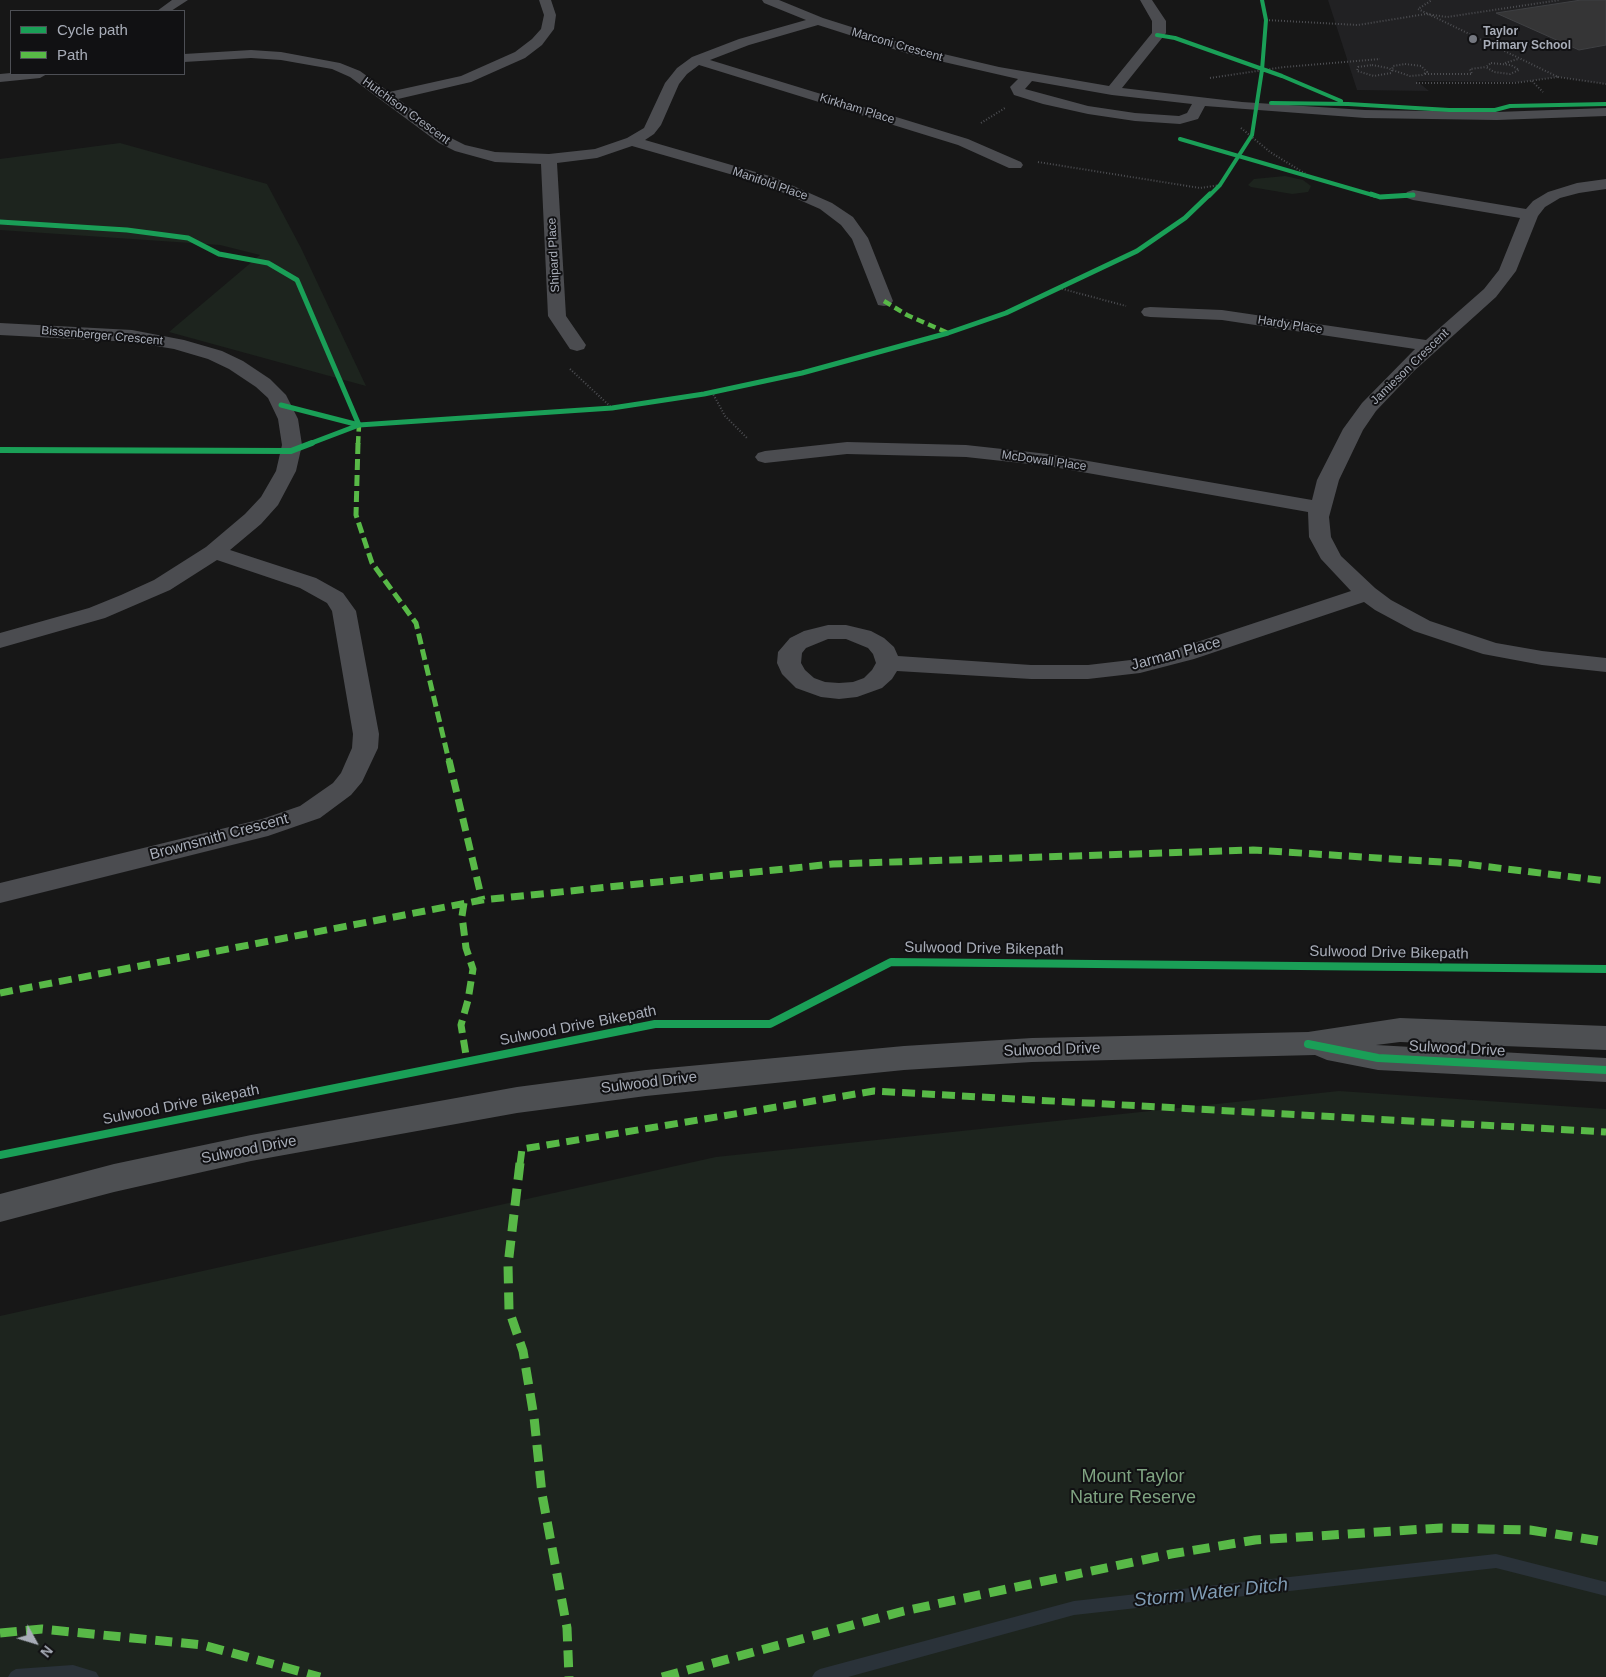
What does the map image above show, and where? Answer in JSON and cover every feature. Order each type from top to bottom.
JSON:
[{"type":"main road","name":"Sulwood Drive","points":[[0,1208],[114,1178],[251,1148],[517,1100],[646,1082],[904,1058],[1032,1050],[1308,1044],[1400,1030],[1606,1038]]},
{"type":"main road","name":"Sulwood Drive","points":[[1308,1044],[1378,1058],[1606,1070]]},
{"type":"street","points":[[164,10],[170,5],[182,0]]},
{"type":"street","points":[[388,97],[466,78],[520,55],[536,42],[547,29],[550,15],[545,0]]},
{"type":"street","name":"Marconi Crescent","points":[[768,0],[818,21],[914,51],[1030,77],[1112,91],[1242,106],[1409,116],[1497,116],[1606,112]]},
{"type":"street","points":[[1112,91],[1151,45],[1158,33],[1159,21],[1146,0]]},
{"type":"street","name":"Hutchison Crescent","points":[[185,58],[251,54],[310,60],[335,66],[355,74],[444,140],[460,148],[495,157],[550,159],[597,154],[632,141],[649,131],[654,125],[672,83],[682,71],[698,60],[744,42],[818,21]]},
{"type":"street","name":"Kirkham Place","points":[[698,60],[963,142],[1014,166]]},
{"type":"street","points":[[0,78],[30,75]]},
{"type":"street","points":[[1030,77],[1017,87],[1018,92],[1080,108],[1135,118],[1180,120],[1193,116],[1200,102]]},
{"type":"street","name":"Manifold Place","points":[[632,141],[784,186],[826,206],[846,221],[860,238],[884,301]]},
{"type":"street","name":"Shipard Place","points":[[550,159],[557,316],[577,345]]},
{"type":"street","name":"Jamieson Crescent","points":[[1606,184],[1577,188],[1554,195],[1539,204],[1530,215],[1507,271],[1490,293],[1407,366],[1369,407],[1353,429],[1328,480],[1318,517],[1320,537],[1332,559],[1366,594],[1422,626],[1492,649],[1542,658],[1606,665]]},
{"type":"street","points":[[1413,195],[1530,215]]},
{"type":"street","name":"Hardy Place","points":[[1150,312],[1222,315],[1430,346]]},
{"type":"street","name":"Bissenberger Crescent","points":[[0,328],[132,336],[177,344],[215,355],[236,365],[263,383],[276,395],[288,419],[292,445],[286,471],[270,500],[253,519],[214,552],[162,585],[97,613],[0,641]]},
{"type":"street","name":"McDowall Place","points":[[765,457],[847,448],[966,451],[1048,460],[1320,508]]},
{"type":"street","name":"Brownsmith Crescent","points":[[0,893],[268,827],[310,812],[342,789],[353,776],[365,748],[366,734],[344,611],[335,598],[308,583],[214,552]]},
{"type":"street","name":"Jarman Place","points":[[888,663],[1031,672],[1088,672],[1140,666],[1185,654],[1366,594]]},
{"type":"path","points":[[1432,0],[1418,9],[1558,77]]},
{"type":"path","points":[[1266,20],[1358,25],[1426,14],[1447,17],[1560,0]]},
{"type":"path","points":[[1504,64],[1518,58]]},
{"type":"path","points":[[1327,65],[1380,59]]},
{"type":"path","points":[[1244,64],[1282,76]]},
{"type":"path","points":[[1425,74],[1427,72],[1424,68],[1410,64],[1395,65],[1393,66],[1392,70],[1389,75],[1380,76],[1364,74],[1357,69],[1362,66],[1372,65],[1392,70],[1404,75],[1472,74],[1470,69],[1486,67],[1491,64],[1504,64],[1515,66],[1519,70],[1514,73],[1504,74],[1490,71],[1486,67]]},
{"type":"path","points":[[1416,83],[1515,83],[1558,77],[1606,84]]},
{"type":"path","points":[[1237,125],[1250,138],[1309,176]]},
{"type":"path","points":[[1250,138],[1253,127]]},
{"type":"path","points":[[1014,166],[1038,162],[1200,188],[1222,181]]},
{"type":"path","points":[[1274,166],[1318,179]]},
{"type":"path","points":[[1206,198],[1222,181]]},
{"type":"path","points":[[1050,292],[1067,284]]},
{"type":"path","points":[[1059,288],[1150,312]]},
{"type":"path","points":[[577,345],[569,368],[612,408]]},
{"type":"path","points":[[721,390],[708,393],[725,416],[765,457]]},
{"type":"path","points":[[602,409],[621,407]]},
{"type":"shaded area","name":"Taylor Primary School","points":[[1328,0],[1606,0],[1606,84],[1558,77],[1520,82],[1417,81],[1429,91],[1357,90]]},
{"type":"green space","points":[[120,143],[267,184],[301,248],[366,386],[169,332],[260,255],[220,245],[0,230],[0,159]]},
{"type":"green space","points":[[1285,176],[1303,180],[1311,186],[1308,192],[1292,194],[1248,185],[1254,179]]},
{"type":"green space","name":"Mount Taylor Nature Reserve","points":[[1339,1091],[1606,1109],[1606,1677],[0,1677],[0,1316],[716,1157]]},
{"type":"building","points":[[1581,0],[1606,0],[1606,45],[1579,50],[1496,13]]},
{"type":"waterway","name":"Storm Water Ditch","points":[[820,1677],[1074,1608],[1496,1561],[1606,1589]]},
{"type":"waterway","name":"Storm Water Ditch","points":[[16,1677],[73,1673],[91,1677]]},
{"type":"marked path","points":[[884,301],[907,315],[948,333]]},
{"type":"marked path","points":[[359,425],[356,515],[372,563],[416,623],[482,900]]},
{"type":"marked path","points":[[0,993],[482,900],[833,864],[1253,850],[1457,863],[1606,881]]},
{"type":"marked path","points":[[464,903],[462,916],[466,948],[473,969],[468,1000],[461,1025],[467,1061]]},
{"type":"marked path","points":[[569,1677],[567,1628],[542,1494],[534,1417],[523,1351],[509,1310],[508,1265],[522,1149],[874,1091],[1606,1132]]},
{"type":"marked path","points":[[662,1677],[904,1611],[1171,1554],[1255,1540],[1441,1528],[1530,1530],[1606,1542]]},
{"type":"marked path","points":[[0,1633],[42,1629],[203,1645],[320,1677]]},
{"type":"cycle path","points":[[0,450],[291,451],[359,425],[612,408],[704,394],[802,373],[948,333],[1006,313],[1137,251],[1185,218],[1220,185],[1252,135],[1262,70],[1266,20],[1262,0]]},
{"type":"cycle path","points":[[1157,35],[1175,38],[1282,76],[1341,101]]},
{"type":"cycle path","points":[[1271,103],[1348,104],[1449,110],[1495,110],[1510,106],[1606,104]]},
{"type":"cycle path","points":[[1180,139],[1380,197],[1413,195]]},
{"type":"cycle path","points":[[0,222],[127,230],[188,238],[219,254],[268,263],[297,280],[359,425]]},
{"type":"cycle path","points":[[281,405],[359,425]]},
{"type":"cycle path","name":"Sulwood Drive Bikepath","points":[[0,1155],[655,1024],[770,1024],[891,962],[1606,969]]},
{"type":"cycle path","points":[[1308,1044],[1378,1058],[1606,1070]]},
{"type":"place","name":"Taylor Primary School","points":[[1473,39]]}]
